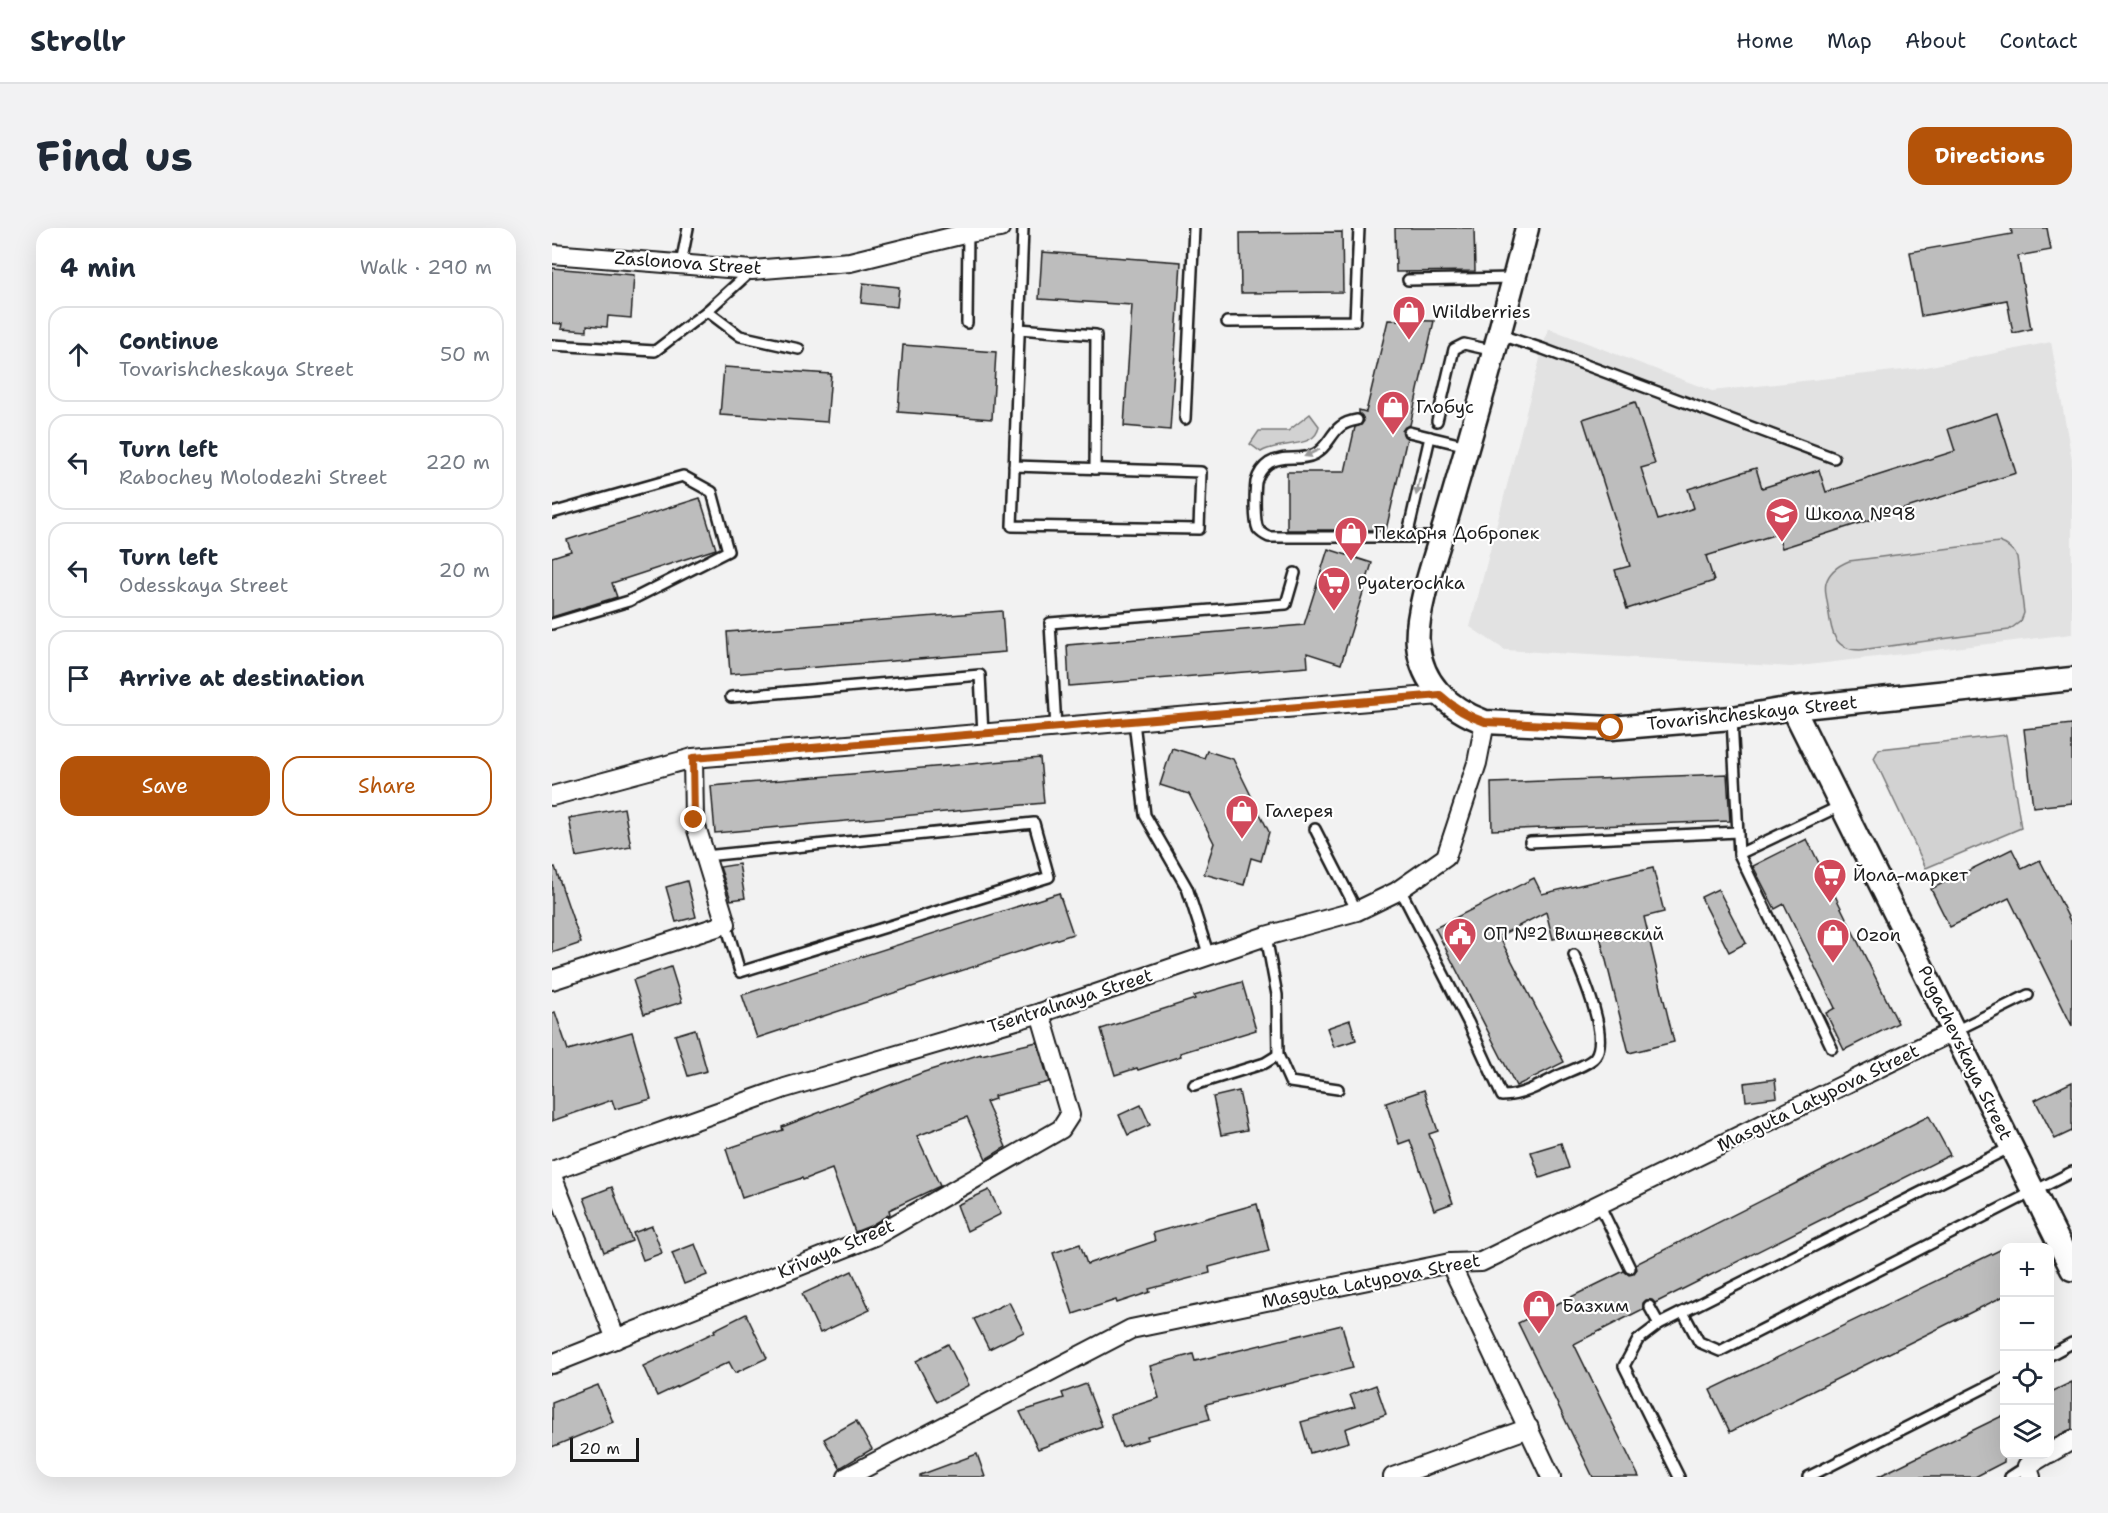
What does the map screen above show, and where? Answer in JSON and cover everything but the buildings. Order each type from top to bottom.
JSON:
[{"type":"street","name":"Zaslonova Street","points":[[552,254],[752,270],[850,262],[968,231],[1000,228]]},
{"type":"street","name":"Tovarishcheskaya Street","points":[[1527,228],[1498,343],[1441,537],[1417,630],[1422,664],[1429,680],[1450,705],[1467,716],[1485,722],[1611,728],[1732,718],[1794,708],[2072,679]]},
{"type":"street","points":[[552,796],[693,758],[1440,695]]},
{"type":"street","name":"Pugachevskaya Street","points":[[1794,708],[2072,1269]]},
{"type":"street","name":"Tsentralnaya Street","points":[[552,1171],[785,1088],[1040,1013],[1266,936],[1357,911],[1400,889],[1446,857],[1477,763],[1485,722]]},
{"type":"street","points":[[552,980],[726,924],[694,820],[693,758]]},
{"type":"street","name":"Krivaya Street","points":[[552,1364],[875,1236],[1061,1129],[1070,1115],[1040,1013]]},
{"type":"street","name":"Masguta Latypova Street","points":[[847,1477],[1131,1329],[1450,1263],[1480,1262],[1954,1031]]},
{"type":"street","points":[[552,1176],[616,1339]]},
{"type":"street","points":[[1450,1263],[1551,1477]]},
{"type":"street","points":[[1393,1477],[1529,1428]]},
{"type":"street","points":[[2054,1450],[2072,1440]]},
{"type":"street","points":[[2029,1472],[2043,1459]]},
{"type":"lane","points":[[681,264],[688,228]]},
{"type":"lane","points":[[1014,466],[1201,472],[1199,529],[1012,526],[1014,466],[1019,329],[1023,228]]},
{"type":"lane","points":[[1185,419],[1194,228]]},
{"type":"lane","points":[[1227,322],[1355,321],[1359,228]]},
{"type":"lane","points":[[967,323],[968,231]]},
{"type":"lane","points":[[552,345],[655,351],[707,310],[752,270]]},
{"type":"lane","points":[[1408,280],[1515,278]]},
{"type":"lane","points":[[707,310],[740,336],[799,349]]},
{"type":"lane","points":[[1019,329],[1096,335],[1095,469]]},
{"type":"lane","points":[[1437,421],[1455,349],[1464,344],[1498,343],[1565,358],[1834,458]]},
{"type":"lane","points":[[1357,420],[1337,427],[1322,448],[1314,454],[1302,458],[1281,458],[1264,467],[1257,481],[1258,527],[1263,534],[1269,537],[1441,537]]},
{"type":"lane","points":[[1409,432],[1467,446]]},
{"type":"lane","points":[[1407,537],[1430,437]]},
{"type":"lane","points":[[552,513],[683,476],[712,492],[728,551],[629,601],[552,624]]},
{"type":"lane","points":[[1056,728],[1050,623],[1286,604],[1295,573]]},
{"type":"lane","points":[[731,697],[980,675],[983,734]]},
{"type":"lane","points":[[1732,718],[1739,854],[1832,1048]]},
{"type":"lane","points":[[1134,722],[1145,814],[1187,888],[1209,956]]},
{"type":"lane","points":[[1739,854],[1842,804]]},
{"type":"lane","points":[[705,856],[1034,823],[1049,877],[741,972],[726,924]]},
{"type":"lane","points":[[1315,829],[1357,911]]},
{"type":"lane","points":[[1530,842],[1738,832]]},
{"type":"lane","points":[[1400,889],[1468,1022],[1502,1096],[1510,1096],[1542,1085],[1594,1058],[1600,1046],[1599,1027],[1574,955]]},
{"type":"lane","points":[[1266,936],[1277,995],[1278,1055],[1290,1082],[1338,1089]]},
{"type":"lane","points":[[1954,1031],[2028,995]]},
{"type":"lane","points":[[1194,1085],[1265,1063],[1278,1055]]},
{"type":"lane","points":[[1679,1477],[1624,1366],[1638,1340],[1659,1324],[2011,1146]]},
{"type":"lane","points":[[1683,1312],[1699,1342],[1720,1351],[2072,1172]]},
{"type":"lane","points":[[1599,1204],[1630,1268]]},
{"type":"lane","points":[[1649,1306],[1659,1324]]},
{"type":"lane","points":[[2054,1352],[2072,1343]]},
{"type":"lane","points":[[1808,1477],[2000,1380]]},
{"type":"lane","points":[[2010,1477],[2029,1472]]},
{"type":"shaded area","name":"Школа №98","points":[[1548,328],[1712,391],[1921,368],[2051,342],[2072,460],[2072,634],[1791,667],[1505,650],[1470,627]]},
{"type":"shaded area","points":[[1310,414],[1319,426],[1316,434],[1304,442],[1269,448],[1261,452],[1250,444],[1259,431],[1288,431]]},
{"type":"shaded area","points":[[1999,542],[2010,548],[2017,557],[2024,613],[2021,621],[2009,630],[1860,650],[1844,646],[1835,637],[1830,623],[1825,586],[1829,575],[1835,569],[1849,561]]},
{"type":"shaded area","points":[[2006,735],[2021,828],[1926,868],[1874,758],[1879,749]]},
{"type":"place","name":"Wildberries","points":[[1409,341]]},
{"type":"place","name":"Глобус","points":[[1393,436]]},
{"type":"place","name":"Школа №98","points":[[1782,543]]},
{"type":"place","name":"Пекарня Добропек","points":[[1351,562]]},
{"type":"place","name":"Pyaterochka","points":[[1334,612]]},
{"type":"place","name":"Галерея","points":[[1242,840]]},
{"type":"place","name":"Йола-маркет","points":[[1830,904]]},
{"type":"place","name":"ОП №2 Вишневский","points":[[1460,963]]},
{"type":"place","name":"Ozon","points":[[1833,964]]},
{"type":"place","name":"Базхим","points":[[1539,1335]]},
{"type":"route","points":[[694,820],[693,758],[1440,695],[1467,716],[1485,722],[1611,728]]}]
